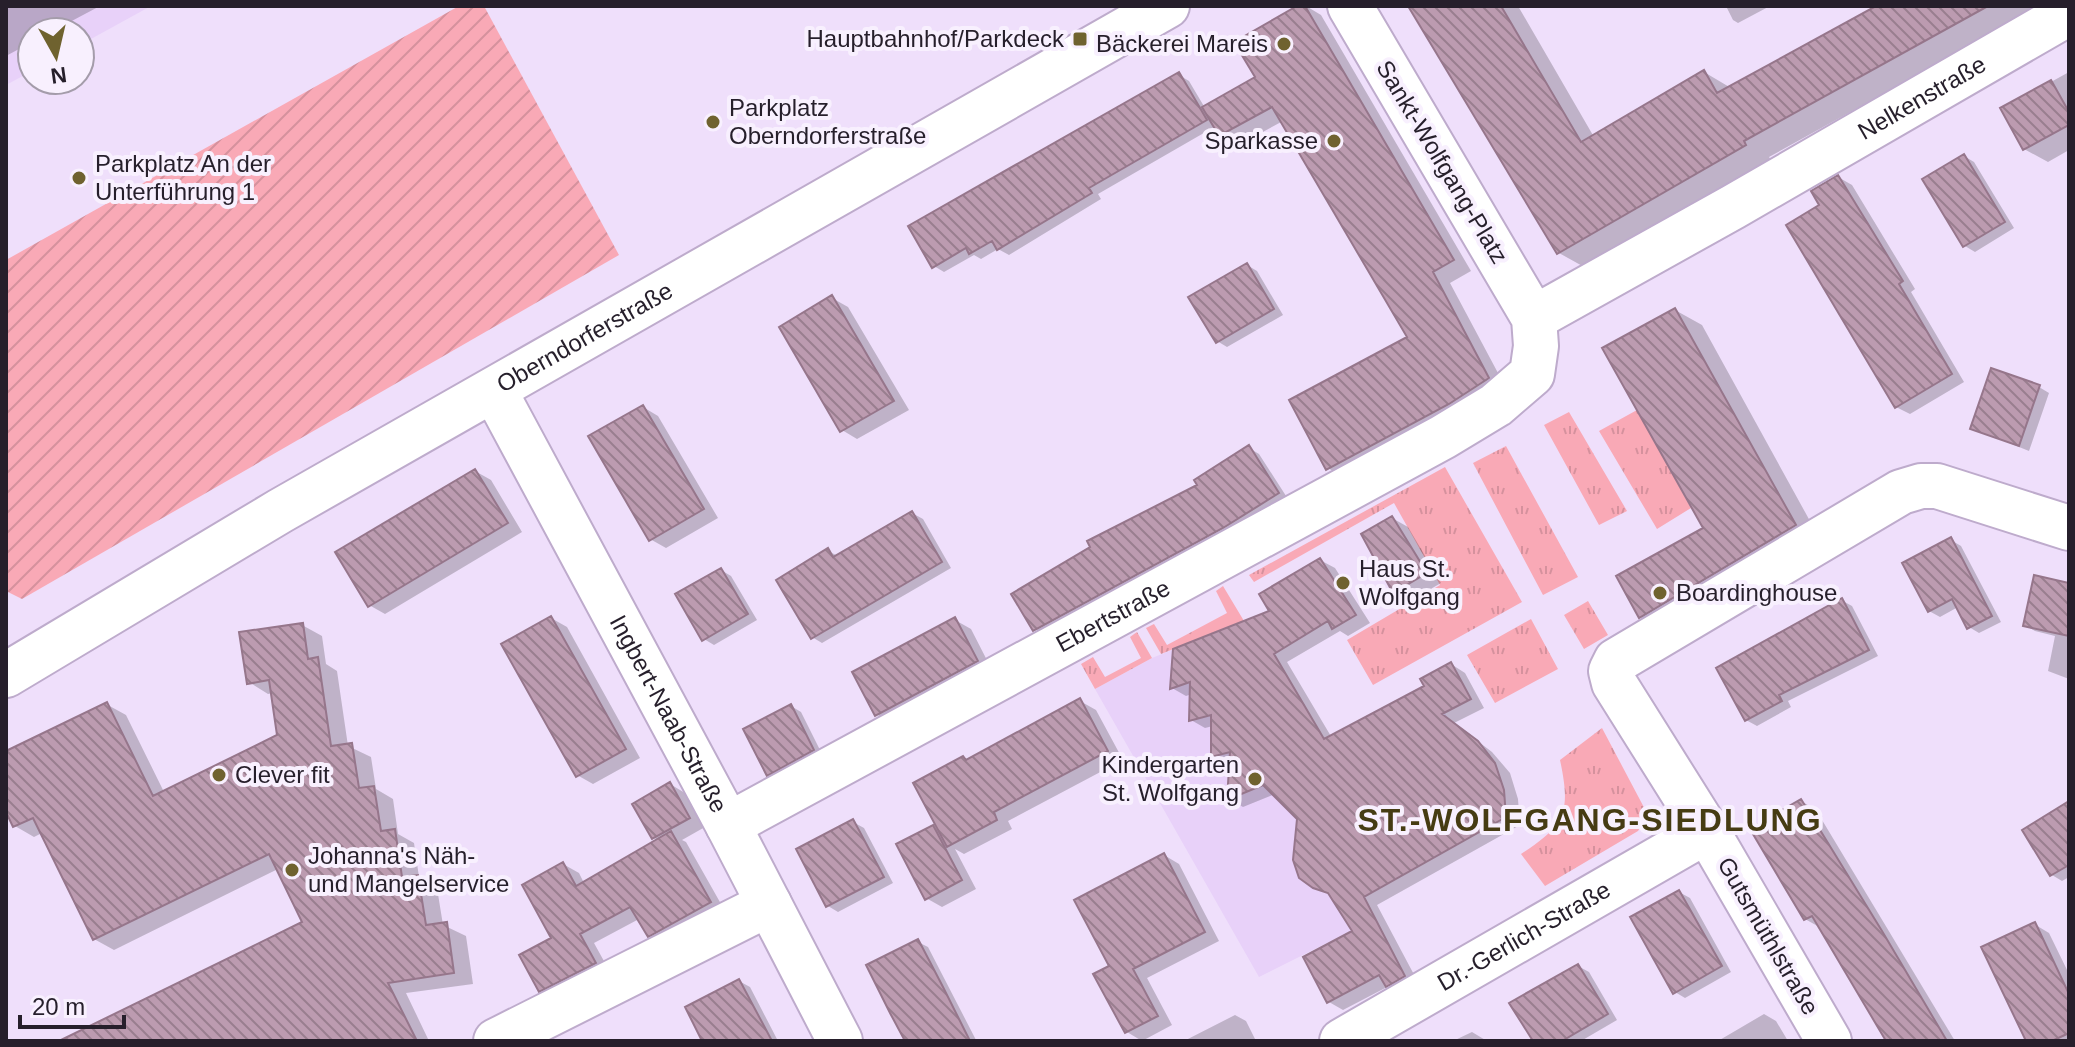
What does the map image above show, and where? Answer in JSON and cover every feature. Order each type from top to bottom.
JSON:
[{"type":"street","name":"Oberndorferstraße","points":[[6,674],[280,511],[1167,6]]},
{"type":"street","name":"Sankt-Wolfgang-Platz","points":[[1350,6],[1534,318]]},
{"type":"street","name":"Nelkenstraße","points":[[1534,318],[2069,13]]},
{"type":"street","name":"Ebertstraße","points":[[728,825],[1443,437],[1496,405],[1532,374],[1536,346],[1534,318]]},
{"type":"street","name":"Ingbert-Naab-Straße","points":[[494,390],[728,825],[840,1041]]},
{"type":"street","points":[[1707,831],[1614,683],[1611,671],[1616,661],[1901,492],[1921,486],[1937,486],[2069,528]]},
{"type":"street","name":"Dr.-Gerlich-Straße","points":[[1355,1038],[1707,831]]},
{"type":"street","name":"Gutsmüthlstraße","points":[[1707,831],[1829,1041]]},
{"type":"street","points":[[496,1041],[769,904]]},
{"type":"shaded area","points":[[6,6],[151,6],[96,36],[96,16],[16,16],[16,80],[6,85]]},
{"type":"shaded area","name":"Kindergarten St. Wolfgang","points":[[1244,621],[1251,641],[1264,636],[1324,739],[1424,686],[1440,715],[1445,713],[1452,726],[1297,819],[1293,859],[1299,878],[1313,888],[1328,893],[1353,930],[1259,977],[1095,689],[1152,658]]},
{"type":"green space","points":[[459,6],[484,6],[619,255],[22,599],[6,591],[6,260]]},
{"type":"green space","points":[[1637,410],[1691,508],[1657,529],[1599,431]]},
{"type":"green space","points":[[1569,412],[1627,511],[1599,525],[1544,425]]},
{"type":"green space","points":[[1506,446],[1578,577],[1543,595],[1473,463]]},
{"type":"green space","points":[[1445,467],[1522,602],[1373,685],[1347,640],[1440,585],[1394,503],[1254,582],[1249,575]]},
{"type":"green space","points":[[1223,586],[1244,621],[1161,654],[1146,628],[1154,624],[1167,645],[1227,613],[1216,591]]},
{"type":"green space","points":[[1588,601],[1608,635],[1584,649],[1564,615]]},
{"type":"green space","points":[[1531,619],[1558,669],[1495,703],[1467,655]]},
{"type":"green space","points":[[1137,632],[1152,658],[1095,689],[1081,664],[1093,657],[1105,677],[1141,658],[1130,637]]},
{"type":"green space","points":[[1602,728],[1648,815],[1638,831],[1545,886],[1521,854],[1548,834],[1562,816],[1565,793],[1560,760]]},
{"type":"building","points":[[1297,6],[1305,6],[1454,260],[1433,272],[1489,378],[1449,404],[1326,470],[1289,400],[1407,337],[1272,107],[1219,136],[1202,107],[1255,77],[1234,42]]},
{"type":"building","points":[[1408,6],[1501,6],[1581,142],[1704,70],[1717,93],[1876,6],[1988,6],[1744,141],[1746,145],[1557,254]]},
{"type":"building","points":[[1179,72],[1207,120],[1089,188],[1092,193],[997,250],[992,241],[969,254],[966,248],[932,268],[908,226]]},
{"type":"building","points":[[2051,80],[2069,112],[2069,125],[2023,150],[2000,108]]},
{"type":"building","points":[[1964,154],[2005,222],[1963,247],[1922,179]]},
{"type":"building","points":[[1838,175],[1903,281],[1899,284],[1952,374],[1895,408],[1786,225],[1819,205],[1811,191]]},
{"type":"building","points":[[1247,263],[1274,309],[1216,343],[1188,297]]},
{"type":"building","points":[[832,295],[894,401],[840,432],[779,327]]},
{"type":"building","points":[[1675,308],[1796,525],[1639,618],[1616,576],[1703,528],[1602,348]]},
{"type":"building","points":[[1991,368],[2040,385],[2019,446],[1970,429]]},
{"type":"building","points":[[643,405],[704,509],[649,541],[588,436]]},
{"type":"building","points":[[1249,445],[1279,493],[1223,528],[1033,631],[1011,594],[1090,547],[1087,541],[1197,485],[1194,480]]},
{"type":"building","points":[[475,469],[508,523],[368,607],[335,552]]},
{"type":"building","points":[[912,511],[942,562],[811,639],[776,580],[828,548],[833,557]]},
{"type":"building","points":[[1392,516],[1427,573],[1393,593],[1361,534]]},
{"type":"building","points":[[1951,537],[1992,616],[1967,629],[1952,599],[1928,612],[1902,563]]},
{"type":"building","points":[[1320,558],[1356,615],[1332,629],[1328,621],[1274,654],[1324,739],[1424,686],[1420,679],[1451,662],[1471,699],[1442,714],[1478,741],[1495,763],[1504,790],[1506,817],[1364,897],[1405,976],[1386,987],[1379,975],[1327,1003],[1303,957],[1352,931],[1328,893],[1313,888],[1299,878],[1293,860],[1297,819],[1263,785],[1227,800],[1230,752],[1211,757],[1211,715],[1189,721],[1190,682],[1170,689],[1173,649],[1269,611],[1259,594]]},
{"type":"building","points":[[721,568],[748,614],[702,641],[675,594]]},
{"type":"building","points":[[2034,575],[2069,583],[2069,636],[2023,626]]},
{"type":"building","points":[[1842,598],[1869,650],[1779,695],[1782,701],[1745,721],[1716,668]]},
{"type":"building","points":[[551,616],[626,749],[576,777],[501,644]]},
{"type":"building","points":[[955,617],[978,661],[875,716],[852,672]]},
{"type":"building","points":[[303,623],[308,659],[318,657],[331,746],[352,743],[359,788],[374,786],[381,831],[395,829],[402,877],[418,875],[426,925],[447,922],[454,973],[388,983],[417,1041],[59,1041],[302,922],[269,854],[93,940],[33,818],[13,827],[6,812],[6,751],[107,702],[153,796],[277,735],[269,680],[247,684],[239,632]]},
{"type":"building","points":[[1080,698],[1108,751],[994,812],[997,820],[947,847],[913,783],[963,756],[966,760]]},
{"type":"building","points":[[791,704],[814,750],[767,776],[743,729]]},
{"type":"building","points":[[670,782],[690,818],[652,839],[632,804]]},
{"type":"building","points":[[1801,799],[1947,1041],[1886,1041],[1812,916],[1804,920],[1750,829]]},
{"type":"building","points":[[2069,801],[2069,865],[2050,876],[2022,830]]},
{"type":"building","points":[[853,819],[884,877],[826,907],[796,849]]},
{"type":"building","points":[[933,825],[962,880],[925,900],[896,844]]},
{"type":"building","points":[[671,831],[711,902],[648,937],[630,907],[580,934],[596,963],[539,992],[519,955],[551,938],[522,885],[563,862],[576,886]]},
{"type":"building","points":[[1164,853],[1205,932],[1133,969],[1158,1016],[1125,1033],[1093,974],[1109,966],[1074,900]]},
{"type":"building","points":[[1679,890],[1722,966],[1673,994],[1630,917]]},
{"type":"building","points":[[2035,922],[2069,994],[2069,1033],[2052,1041],[2026,1041],[1981,947]]},
{"type":"building","points":[[918,939],[970,1041],[905,1041],[890,1013],[866,965]]},
{"type":"building","points":[[1578,964],[1608,1014],[1562,1041],[1533,1041],[1509,1003]]},
{"type":"building","points":[[739,979],[772,1041],[702,1041],[685,1007]]},
{"type":"place","name":"Hauptbahnhof/Parkdeck","points":[[1080,39]]},
{"type":"place","name":"Bäckerei Mareis","points":[[1284,44]]},
{"type":"place","name":"Parkplatz Oberndorferstraße","points":[[713,122]]},
{"type":"place","name":"Sparkasse","points":[[1334,141]]},
{"type":"place","name":"Parkplatz An der Unterführung 1","points":[[79,178]]},
{"type":"place","name":"Haus St. Wolfgang","points":[[1343,583]]},
{"type":"place","name":"Boardinghouse","points":[[1660,593]]},
{"type":"place","name":"Clever fit","points":[[219,775]]},
{"type":"place","name":"Kindergarten St. Wolfgang","points":[[1255,779]]},
{"type":"place","name":"Johanna's Näh- und Mangelservice","points":[[292,870]]},
{"type":"district","name":"ST.-WOLFGANG-SIEDLUNG","points":[[1590,820]]}]
